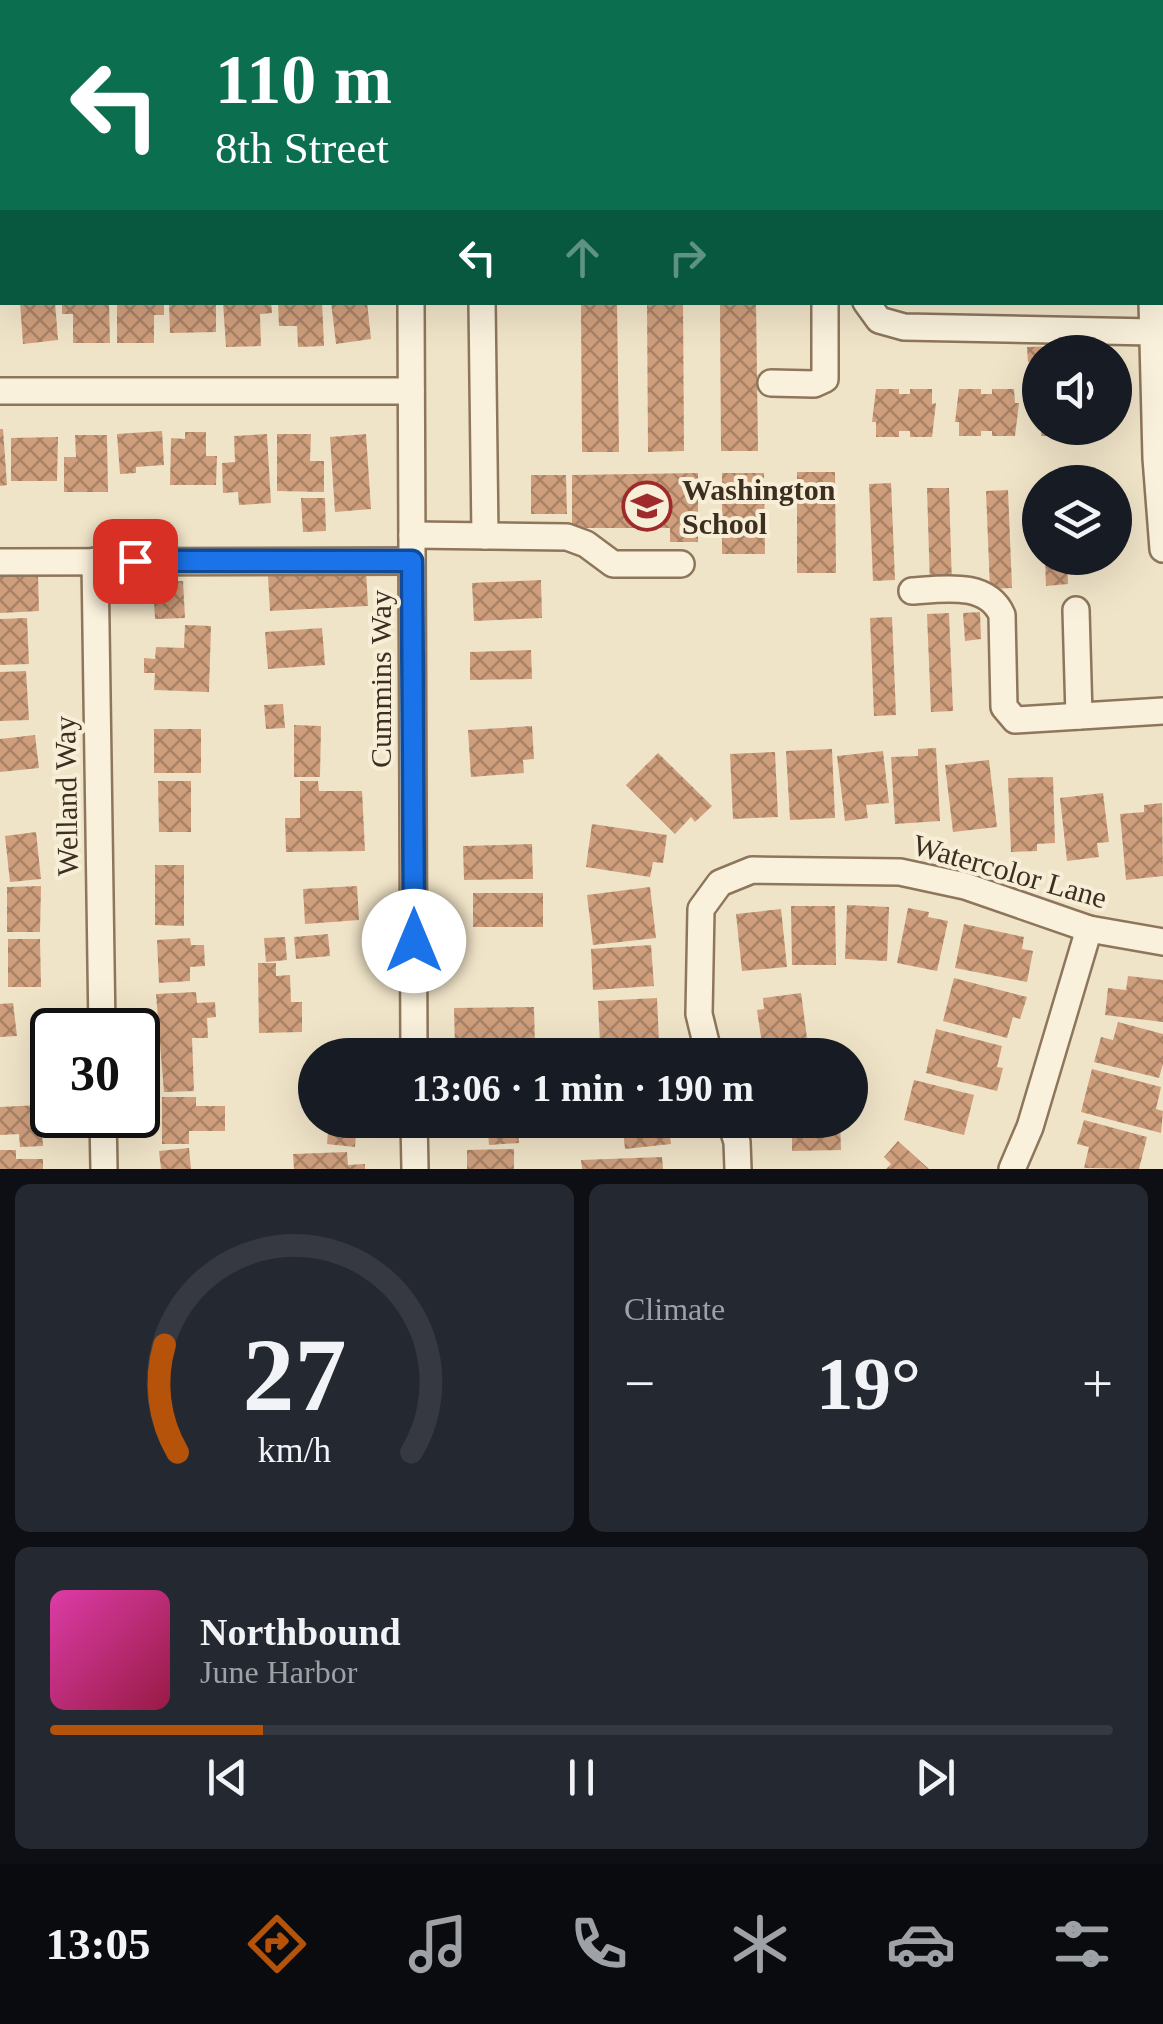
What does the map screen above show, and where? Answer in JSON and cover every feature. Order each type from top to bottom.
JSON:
[{"type":"street","name":"Cummins Way","points":[[411,305],[414,1038]]},
{"type":"street","points":[[482,305],[485,536]]},
{"type":"street","points":[[771,383],[814,384],[825,379],[825,305]]},
{"type":"street","points":[[868,305],[879,320],[904,327],[1152,332]]},
{"type":"street","points":[[1152,305],[1163,549]]},
{"type":"street","points":[[0,391],[410,391]]},
{"type":"street","points":[[0,562],[412,548],[485,536],[567,537],[586,544],[613,564],[681,564]]},
{"type":"street","name":"Welland Way","points":[[95,561],[102,1008]]},
{"type":"street","points":[[912,591],[974,590],[997,603],[1002,616],[1004,707],[1015,720],[1163,711]]},
{"type":"street","points":[[1076,610],[1079,716]]},
{"type":"street","name":"Watercolor Lane","points":[[705,1038],[699,1014],[700,909],[720,883],[752,870],[900,872],[965,886],[1089,929],[1163,942]]},
{"type":"street","points":[[1012,1169],[1030,1126],[1089,929]]},
{"type":"street","points":[[103,1138],[104,1169]]},
{"type":"street","points":[[414,1138],[415,1169]]},
{"type":"street","points":[[736,1138],[738,1169]]},
{"type":"building","points":[[20,305],[55,305],[58,340],[23,344]]},
{"type":"building","points":[[62,305],[109,305],[110,343],[73,343],[73,314],[62,314]]},
{"type":"building","points":[[117,305],[164,305],[164,315],[154,315],[154,343],[117,343]]},
{"type":"building","points":[[169,305],[216,305],[216,332],[170,333]]},
{"type":"building","points":[[223,305],[271,305],[272,313],[260,314],[261,346],[226,347]]},
{"type":"building","points":[[278,305],[322,305],[324,346],[298,347],[297,326],[279,326]]},
{"type":"building","points":[[331,305],[367,305],[371,339],[336,344]]},
{"type":"building","points":[[581,305],[617,305],[619,452],[582,452]]},
{"type":"building","points":[[647,305],[683,305],[684,451],[648,452]]},
{"type":"building","points":[[720,305],[756,305],[758,451],[721,451]]},
{"type":"building","points":[[876,389],[899,389],[899,394],[910,394],[910,389],[932,389],[932,404],[936,403],[932,437],[910,437],[910,431],[899,431],[899,437],[876,437],[876,422],[872,422]]},
{"type":"building","points":[[959,389],[981,389],[981,394],[992,394],[992,389],[1014,389],[1015,403],[1019,403],[1015,436],[992,436],[992,431],[981,431],[981,436],[959,436],[959,422],[955,422]]},
{"type":"building","points":[[0,429],[7,485],[0,486]]},
{"type":"building","points":[[162,431],[164,465],[136,467],[136,473],[120,474],[117,434]]},
{"type":"building","points":[[185,432],[206,432],[206,456],[217,456],[216,485],[170,485],[171,438],[185,439]]},
{"type":"building","points":[[267,434],[271,503],[239,505],[238,492],[223,493],[222,463],[235,462],[234,436]]},
{"type":"building","points":[[277,434],[311,434],[310,461],[324,461],[324,492],[277,491]]},
{"type":"building","points":[[366,434],[371,509],[335,512],[330,437]]},
{"type":"building","points":[[75,435],[107,435],[108,492],[64,492],[64,457],[76,457]]},
{"type":"building","points":[[58,437],[57,481],[11,481],[11,438]]},
{"type":"building","points":[[797,472],[835,472],[836,573],[797,573]]},
{"type":"building","points":[[698,473],[698,542],[670,542],[670,528],[572,528],[572,475]]},
{"type":"building","points":[[722,473],[764,473],[765,554],[722,554]]},
{"type":"building","points":[[531,475],[566,475],[567,514],[531,514]]},
{"type":"building","points":[[891,483],[895,580],[873,581],[869,484]]},
{"type":"building","points":[[927,488],[949,488],[952,585],[930,586]]},
{"type":"building","points":[[1008,490],[1012,588],[990,589],[986,491]]},
{"type":"building","points":[[301,498],[325,498],[326,531],[303,532]]},
{"type":"building","points":[[366,570],[368,606],[270,611],[268,576]]},
{"type":"building","points":[[38,575],[39,611],[0,613],[0,577]]},
{"type":"building","points":[[1046,575],[1068,575],[1068,584],[1046,586]]},
{"type":"building","points":[[541,580],[542,618],[474,621],[472,583]]},
{"type":"building","points":[[183,581],[185,618],[155,619],[153,582]]},
{"type":"building","points":[[980,612],[981,639],[965,641],[963,613]]},
{"type":"building","points":[[949,613],[953,711],[931,712],[927,614]]},
{"type":"building","points":[[892,617],[896,715],[874,716],[870,618]]},
{"type":"building","points":[[27,618],[29,664],[0,665],[0,619]]},
{"type":"building","points":[[185,625],[211,626],[209,692],[154,690],[155,673],[144,673],[144,658],[155,659],[156,647],[184,648]]},
{"type":"building","points":[[322,628],[325,665],[268,669],[265,632]]},
{"type":"building","points":[[531,650],[532,679],[470,680],[470,652]]},
{"type":"building","points":[[26,671],[29,720],[0,721],[0,672]]},
{"type":"building","points":[[283,704],[285,728],[266,729],[264,705]]},
{"type":"building","points":[[294,725],[321,726],[320,777],[294,777]]},
{"type":"building","points":[[532,726],[534,759],[523,760],[524,773],[471,777],[468,730]]},
{"type":"building","points":[[154,729],[201,729],[201,773],[154,773]]},
{"type":"building","points":[[35,735],[39,768],[0,772],[0,739]]},
{"type":"building","points":[[936,748],[940,821],[895,824],[891,757],[918,756],[918,749]]},
{"type":"building","points":[[832,749],[835,818],[790,820],[786,751]]},
{"type":"building","points":[[883,751],[889,803],[866,805],[868,818],[845,821],[837,756]]},
{"type":"building","points":[[775,752],[778,817],[733,819],[730,754]]},
{"type":"building","points":[[658,753],[712,806],[695,822],[691,817],[675,834],[626,785]]},
{"type":"building","points":[[989,760],[997,827],[953,832],[945,765]]},
{"type":"building","points":[[1053,777],[1055,843],[1037,844],[1037,851],[1011,852],[1008,778]]},
{"type":"building","points":[[158,781],[191,781],[191,832],[159,832]]},
{"type":"building","points":[[300,781],[318,781],[319,791],[362,791],[365,851],[286,852],[285,818],[300,818]]},
{"type":"building","points":[[1103,793],[1109,842],[1097,843],[1099,857],[1067,861],[1060,798]]},
{"type":"building","points":[[1162,803],[1163,876],[1126,880],[1120,814],[1144,812],[1144,805]]},
{"type":"building","points":[[592,824],[667,835],[663,863],[653,862],[650,877],[586,867]]},
{"type":"building","points":[[36,832],[41,879],[10,882],[5,836]]},
{"type":"building","points":[[532,844],[533,879],[464,880],[463,846]]},
{"type":"building","points":[[155,865],[184,865],[184,926],[155,925]]},
{"type":"building","points":[[41,886],[40,932],[7,932],[7,887]]},
{"type":"building","points":[[357,886],[359,920],[305,924],[303,889]]},
{"type":"building","points":[[650,887],[656,938],[593,945],[587,895]]},
{"type":"building","points":[[473,893],[543,893],[543,927],[473,927]]},
{"type":"building","points":[[847,905],[889,907],[887,961],[845,959]]},
{"type":"building","points":[[791,906],[835,906],[836,965],[792,965]]},
{"type":"building","points":[[908,908],[948,921],[937,971],[897,963]]},
{"type":"building","points":[[781,909],[787,967],[742,971],[736,914]]},
{"type":"building","points":[[964,924],[1024,937],[1022,949],[1033,951],[1027,982],[955,968]]},
{"type":"building","points":[[328,934],[330,956],[296,959],[294,937]]},
{"type":"building","points":[[285,937],[287,960],[266,962],[264,938]]},
{"type":"building","points":[[190,938],[191,945],[204,945],[205,966],[190,967],[190,981],[159,983],[157,940]]},
{"type":"building","points":[[8,939],[40,939],[41,987],[8,987]]},
{"type":"building","points":[[651,945],[654,986],[593,990],[591,949]]},
{"type":"building","points":[[258,963],[276,963],[276,976],[290,975],[291,1002],[302,1002],[302,1032],[259,1033]]},
{"type":"building","points":[[1128,976],[1163,980],[1163,1022],[1105,1015],[1108,988],[1126,990]]},
{"type":"building","points":[[954,978],[1027,997],[1020,1019],[1013,1017],[1007,1038],[943,1021]]},
{"type":"building","points":[[196,992],[197,1003],[215,1002],[216,1017],[207,1018],[208,1038],[192,1038],[194,1091],[164,1092],[156,994]]},
{"type":"building","points":[[801,993],[807,1038],[761,1038],[757,1010],[764,1009],[763,998]]},
{"type":"building","points":[[657,998],[659,1038],[600,1038],[598,1001]]},
{"type":"building","points":[[13,1003],[17,1036],[0,1037],[0,1004]]},
{"type":"building","points":[[534,1007],[535,1038],[455,1038],[454,1008]]},
{"type":"building","points":[[1118,1022],[1163,1034],[1159,1078],[1094,1062],[1101,1037],[1113,1040]]},
{"type":"building","points":[[936,1029],[1002,1046],[997,1067],[1003,1068],[997,1091],[926,1073]]},
{"type":"building","points":[[1092,1069],[1161,1087],[1156,1109],[1163,1111],[1161,1133],[1081,1112]]},
{"type":"building","points":[[914,1080],[974,1095],[964,1135],[904,1120]]},
{"type":"building","points":[[162,1097],[196,1097],[196,1106],[225,1106],[225,1131],[189,1131],[189,1144],[162,1144]]},
{"type":"building","points":[[30,1106],[30,1138],[42,1138],[43,1146],[20,1147],[19,1134],[0,1135],[0,1107]]},
{"type":"building","points":[[1084,1120],[1147,1137],[1139,1169],[1084,1168],[1089,1147],[1077,1144]]},
{"type":"building","points":[[328,1138],[356,1138],[355,1147],[327,1144]]},
{"type":"building","points":[[488,1138],[519,1138],[519,1143],[489,1145]]},
{"type":"building","points":[[624,1138],[670,1138],[671,1144],[625,1149]]},
{"type":"building","points":[[792,1138],[841,1138],[841,1150],[792,1151]]},
{"type":"building","points":[[898,1141],[929,1169],[886,1169],[891,1164],[884,1157]]},
{"type":"building","points":[[189,1148],[191,1169],[161,1169],[159,1151]]},
{"type":"building","points":[[514,1149],[514,1169],[467,1169],[467,1150]]},
{"type":"building","points":[[0,1150],[16,1150],[16,1159],[43,1159],[43,1169],[0,1169]]},
{"type":"building","points":[[347,1152],[348,1165],[365,1164],[365,1169],[294,1169],[293,1154]]},
{"type":"building","points":[[662,1157],[663,1169],[582,1169],[581,1160]]},
{"type":"place","name":"Washington School","points":[[647,506]]},
{"type":"route","points":[[135,561],[412,561],[414,941]]}]
